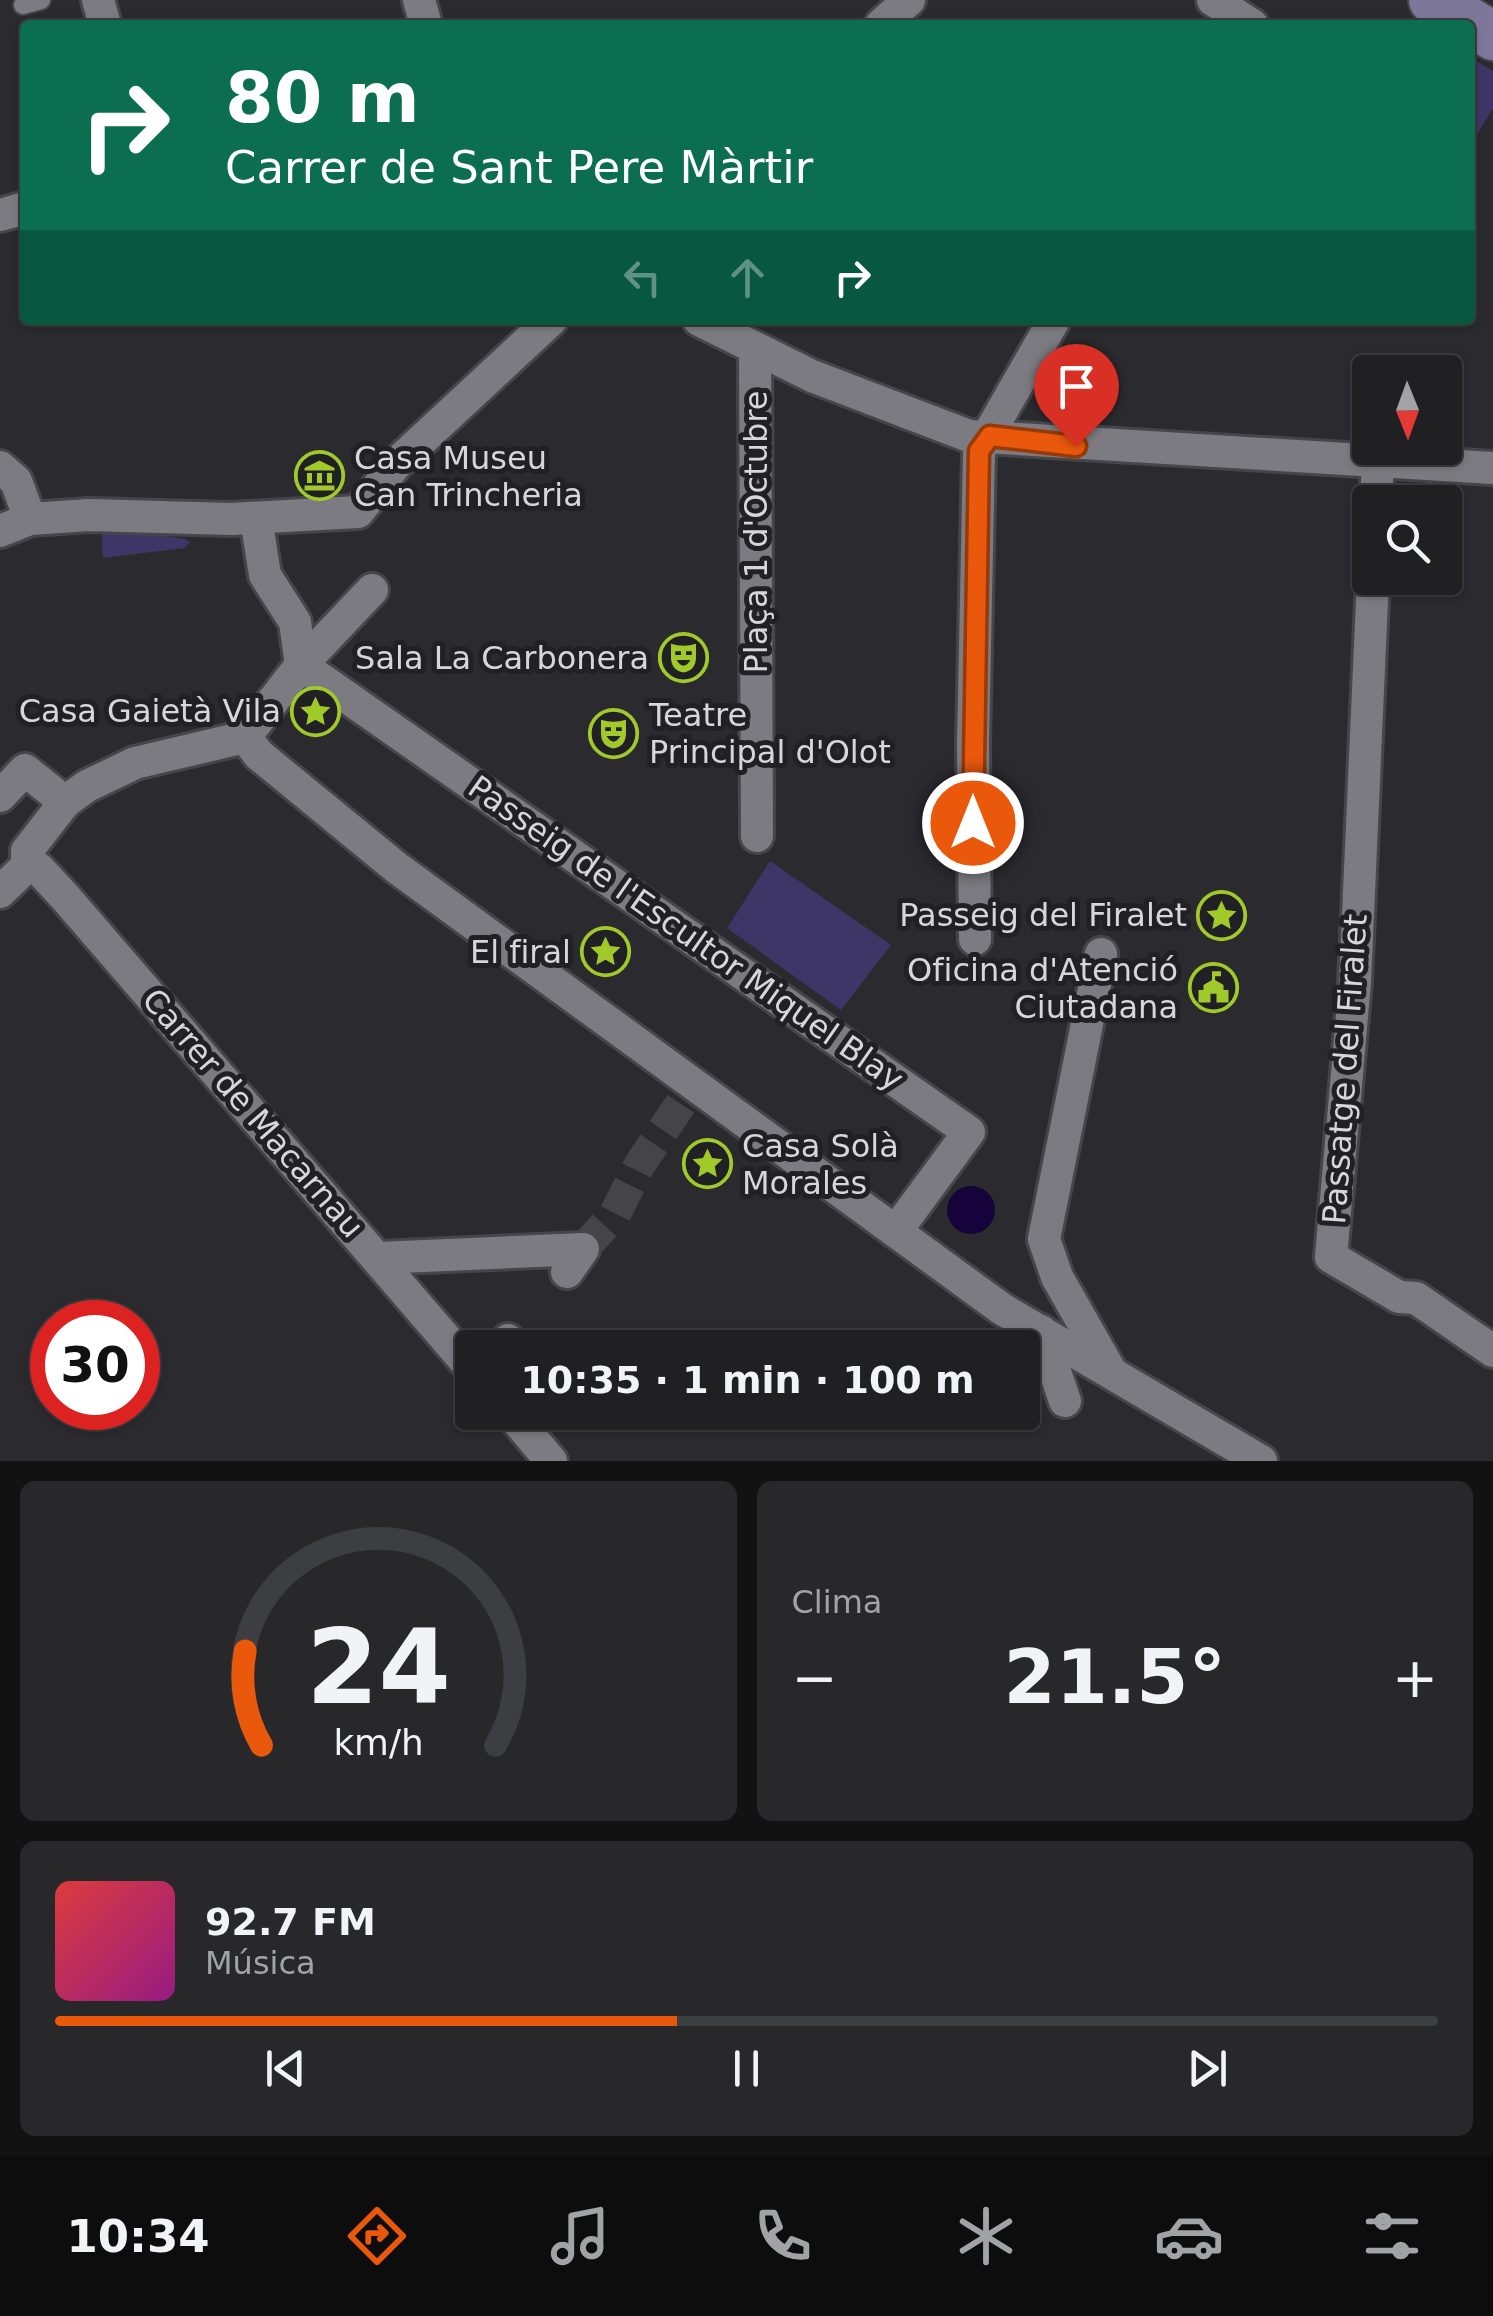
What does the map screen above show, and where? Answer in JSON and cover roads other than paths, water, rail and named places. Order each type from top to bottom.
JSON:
[{"type":"main road","points":[[1433,0],[1466,20]]},
{"type":"street","points":[[887,20],[909,0]]},
{"type":"street","points":[[1213,0],[1242,20]]},
{"type":"street","points":[[0,467],[16,481],[15,525],[256,518],[364,510],[376,513],[396,464],[546,325]]},
{"type":"street","points":[[709,325],[955,432],[1076,446],[1352,457]]},
{"type":"street","points":[[975,939],[979,451],[1051,325]]},
{"type":"street","name":"Plaça 1 d'Octubre","points":[[755,348],[757,836]]},
{"type":"street","points":[[1436,465],[1493,468]]},
{"type":"street","points":[[256,518],[265,575],[295,622],[301,665]]},
{"type":"street","points":[[0,892],[27,866],[27,851],[61,806],[135,763],[245,737],[301,665],[372,590]]},
{"type":"street","name":"Passatge del Firalet","points":[[1372,595],[1355,982],[1331,1257],[1399,1296],[1416,1298],[1493,1351]]},
{"type":"street","name":"Passeig de l'Escultor Miquel Blay","points":[[301,665],[969,1132],[896,1231]]},
{"type":"street","points":[[245,737],[318,806],[398,868],[896,1231],[1041,1332],[1260,1461]]},
{"type":"street","points":[[0,796],[25,770],[61,806]]},
{"type":"street","name":"Carrer de Macarnau","points":[[27,866],[38,868],[65,897],[455,1349]]},
{"type":"street","points":[[1101,954],[1044,1239],[1057,1278],[1112,1374]]},
{"type":"street","points":[[378,1258],[583,1249],[567,1272]]},
{"type":"street","points":[[1041,1332],[1066,1401]]},
{"type":"street","points":[[525,1430],[551,1461]]},
{"type":"tunnel","points":[[583,1249],[615,1214],[640,1164],[695,1083]]},
{"type":"place","name":"Casa Museu Can Trincheria","points":[[319,476]]},
{"type":"place","name":"Sala La Carbonera","points":[[684,658]]},
{"type":"place","name":"Casa Gaietà Vila","points":[[316,711]]},
{"type":"place","name":"Teatre Principal d'Olot","points":[[614,733]]},
{"type":"place","name":"Passeig del Firalet","points":[[1222,915]]},
{"type":"place","name":"El firal","points":[[606,952]]},
{"type":"place","name":"Oficina d'Atenció Ciutadana","points":[[1213,988]]},
{"type":"place","name":"Casa Solà Morales","points":[[707,1164]]}]
